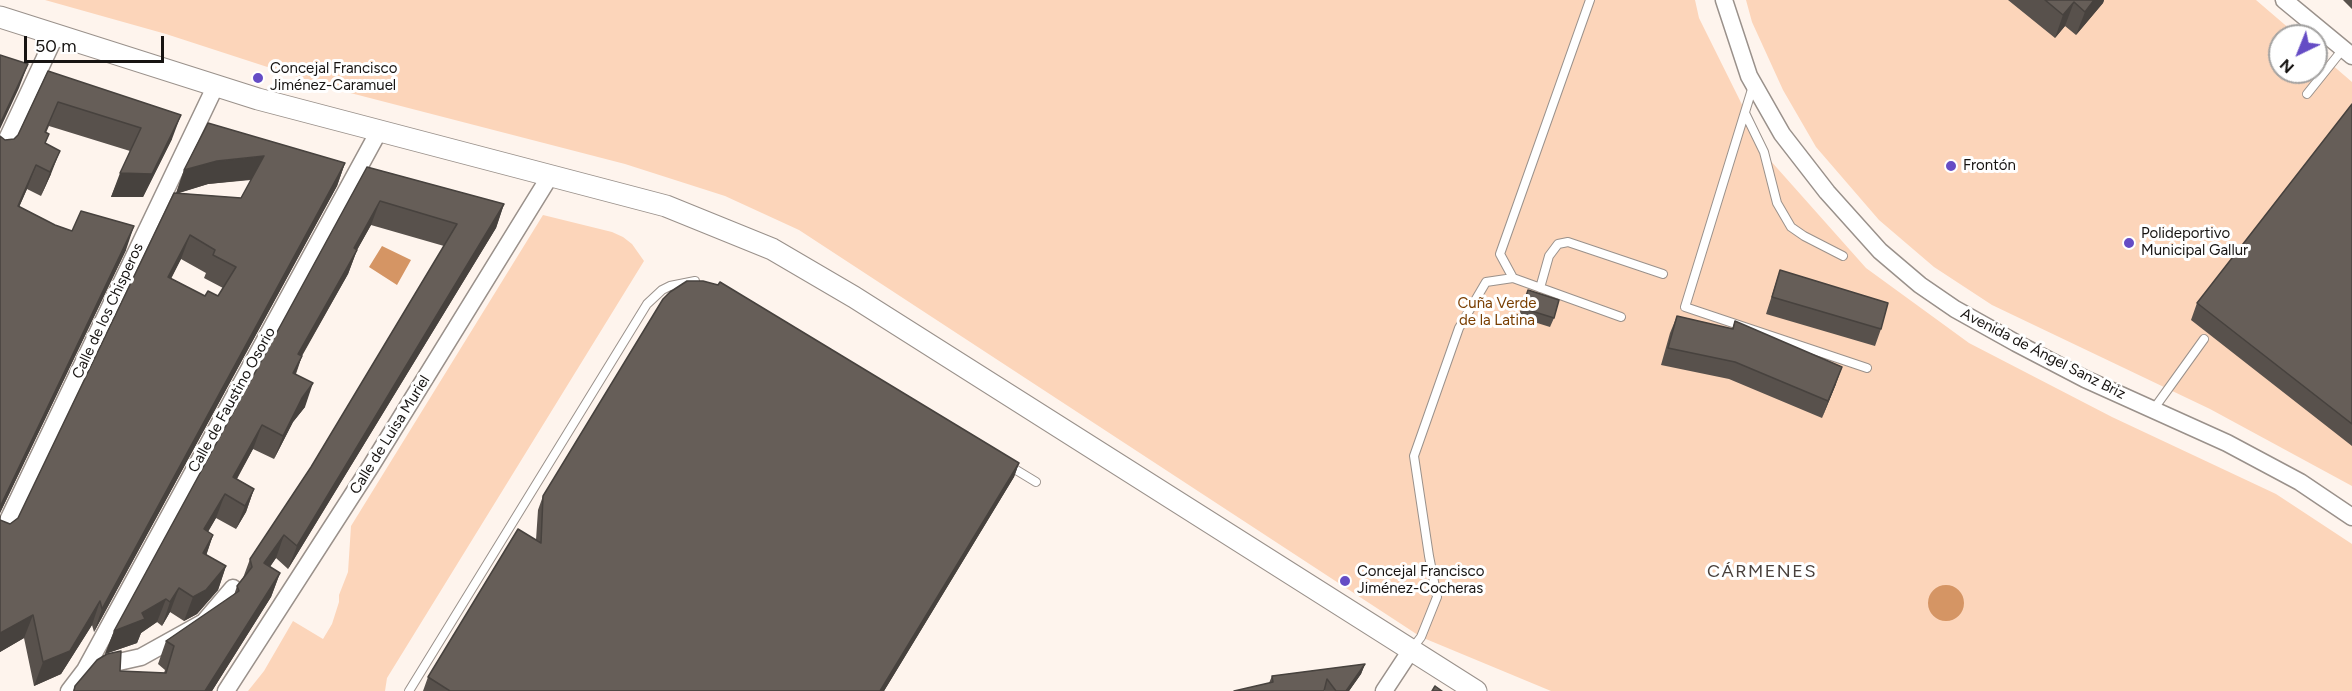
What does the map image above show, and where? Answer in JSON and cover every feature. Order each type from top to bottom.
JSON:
[{"type":"street","name":"Avenida de Ángel Sanz Briz","points":[[1724,0],[1733,32],[1754,83],[1782,135],[1827,192],[1880,251],[1912,278],[1955,309],[2016,343],[2085,379],[2227,443],[2300,482],[2352,517]]},
{"type":"street","points":[[2284,0],[2347,53]]},
{"type":"street","points":[[0,17],[258,99],[666,206],[772,249],[854,297],[1476,691]]},
{"type":"street","points":[[0,154],[56,34]]},
{"type":"street","name":"Calle de los Chisperos","points":[[0,537],[216,85]]},
{"type":"street","name":"Calle de Faustino Osorio","points":[[69,691],[85,670],[379,131]]},
{"type":"street","name":"Calle de Luisa Muriel","points":[[226,691],[371,466],[550,176]]},
{"type":"street","points":[[85,670],[141,657],[204,622],[233,588]]},
{"type":"street","points":[[1384,691],[1411,650]]},
{"type":"lane","points":[[1513,279],[1500,254],[1590,0]]},
{"type":"lane","points":[[2307,94],[2347,53]]},
{"type":"lane","points":[[1754,83],[1685,307],[1867,368]]},
{"type":"lane","points":[[1745,113],[1764,152],[1777,203],[1791,227],[1843,256]]},
{"type":"lane","points":[[1540,288],[1549,256],[1558,244],[1568,242],[1663,274]]},
{"type":"lane","points":[[1411,650],[1420,637],[1437,597],[1414,456],[1459,328],[1486,282],[1513,279],[1621,317]]},
{"type":"lane","points":[[409,691],[647,304],[670,286],[700,281]]},
{"type":"lane","points":[[2152,410],[2204,339]]},
{"type":"lane","points":[[995,457],[1036,482]]},
{"type":"green space","name":"Cuña Verde de la Latina","points":[[45,0],[1695,0],[1699,18],[1769,159],[1866,268],[1969,343],[2112,417],[2276,494],[2352,544],[2352,691],[1551,691],[1421,637],[799,230],[725,196],[625,164],[335,89],[166,34]]},
{"type":"green space","name":"Polideportivo Municipal Gallur","points":[[1746,0],[2256,0],[2284,24],[2268,24],[2268,84],[2328,84],[2328,61],[2352,82],[2352,486],[2210,409],[1992,305],[1934,267],[1879,220],[1816,147],[1783,90],[1752,22]]},
{"type":"green space","points":[[543,215],[612,232],[623,237],[632,244],[644,261],[387,678],[385,691],[248,691],[264,671],[293,621],[323,639],[332,624],[339,595],[348,572],[351,526]]},
{"type":"shaded area","points":[[382,246],[411,260],[397,285],[369,267]]},
{"type":"shaded area","points":[[1946,585],[1959,590],[1964,603],[1959,616],[1946,621],[1933,616],[1928,603],[1933,590]]},
{"type":"building","points":[[2045,0],[2094,0],[2085,12],[2074,2],[2063,15]]},
{"type":"building","points":[[0,55],[28,64],[0,124]]},
{"type":"building","points":[[48,71],[181,115],[152,174],[120,173],[141,128],[58,102],[45,132],[49,134],[45,143],[60,151],[50,172],[36,165],[18,206],[72,231],[81,211],[134,226],[0,507],[0,136],[5,140],[14,139],[18,135]]},
{"type":"building","points":[[2352,104],[2352,424],[2197,303]]},
{"type":"building","points":[[208,123],[345,163],[102,609],[100,601],[70,651],[43,662],[33,615],[0,633],[0,520],[10,524],[18,518],[174,193],[241,198],[264,156],[217,161],[184,170]],"holes":[[[190,235],[215,250],[213,255],[236,267],[218,296],[208,291],[205,296],[168,277]]]},
{"type":"building","points":[[367,167],[504,204],[297,546],[284,535],[264,563],[280,573],[205,691],[74,691],[75,686],[97,660],[107,654],[121,651],[120,671],[166,673],[174,646],[166,641],[239,591],[237,586],[252,567],[250,559],[311,467],[457,224],[380,201],[354,248],[357,250],[298,354],[302,356],[293,373],[313,383],[302,398],[283,436],[262,425],[233,477],[254,489],[245,506],[225,494],[204,529],[213,535],[203,553],[226,566],[206,590],[193,597],[179,588],[170,602],[166,599],[142,613],[145,619],[114,631]]},
{"type":"building","points":[[1780,270],[1888,303],[1881,329],[1772,297]]},
{"type":"building","points":[[687,281],[703,281],[718,285],[720,282],[1019,463],[880,691],[450,691],[428,677],[518,529],[541,543],[543,496],[663,299]]},
{"type":"building","points":[[1528,290],[1559,300],[1554,318],[1522,308]]},
{"type":"building","points":[[1677,316],[1733,329],[1735,321],[1842,367],[1828,401],[1735,362],[1668,348]]},
{"type":"building","points":[[1365,664],[1346,691],[1336,691],[1327,679],[1324,691],[1234,691],[1273,682],[1272,676]]},
{"type":"building","points":[[1435,686],[1442,691],[1432,691]]},
{"type":"place","name":"Concejal Francisco Jiménez-Caramuel","points":[[258,78]]},
{"type":"place","name":"Frontón","points":[[1951,166]]},
{"type":"place","name":"Polideportivo Municipal Gallur","points":[[2129,243]]},
{"type":"place","name":"Concejal Francisco Jiménez-Cocheras","points":[[1345,581]]},
{"type":"district","name":"CÁRMENES","points":[[1762,572]]}]
